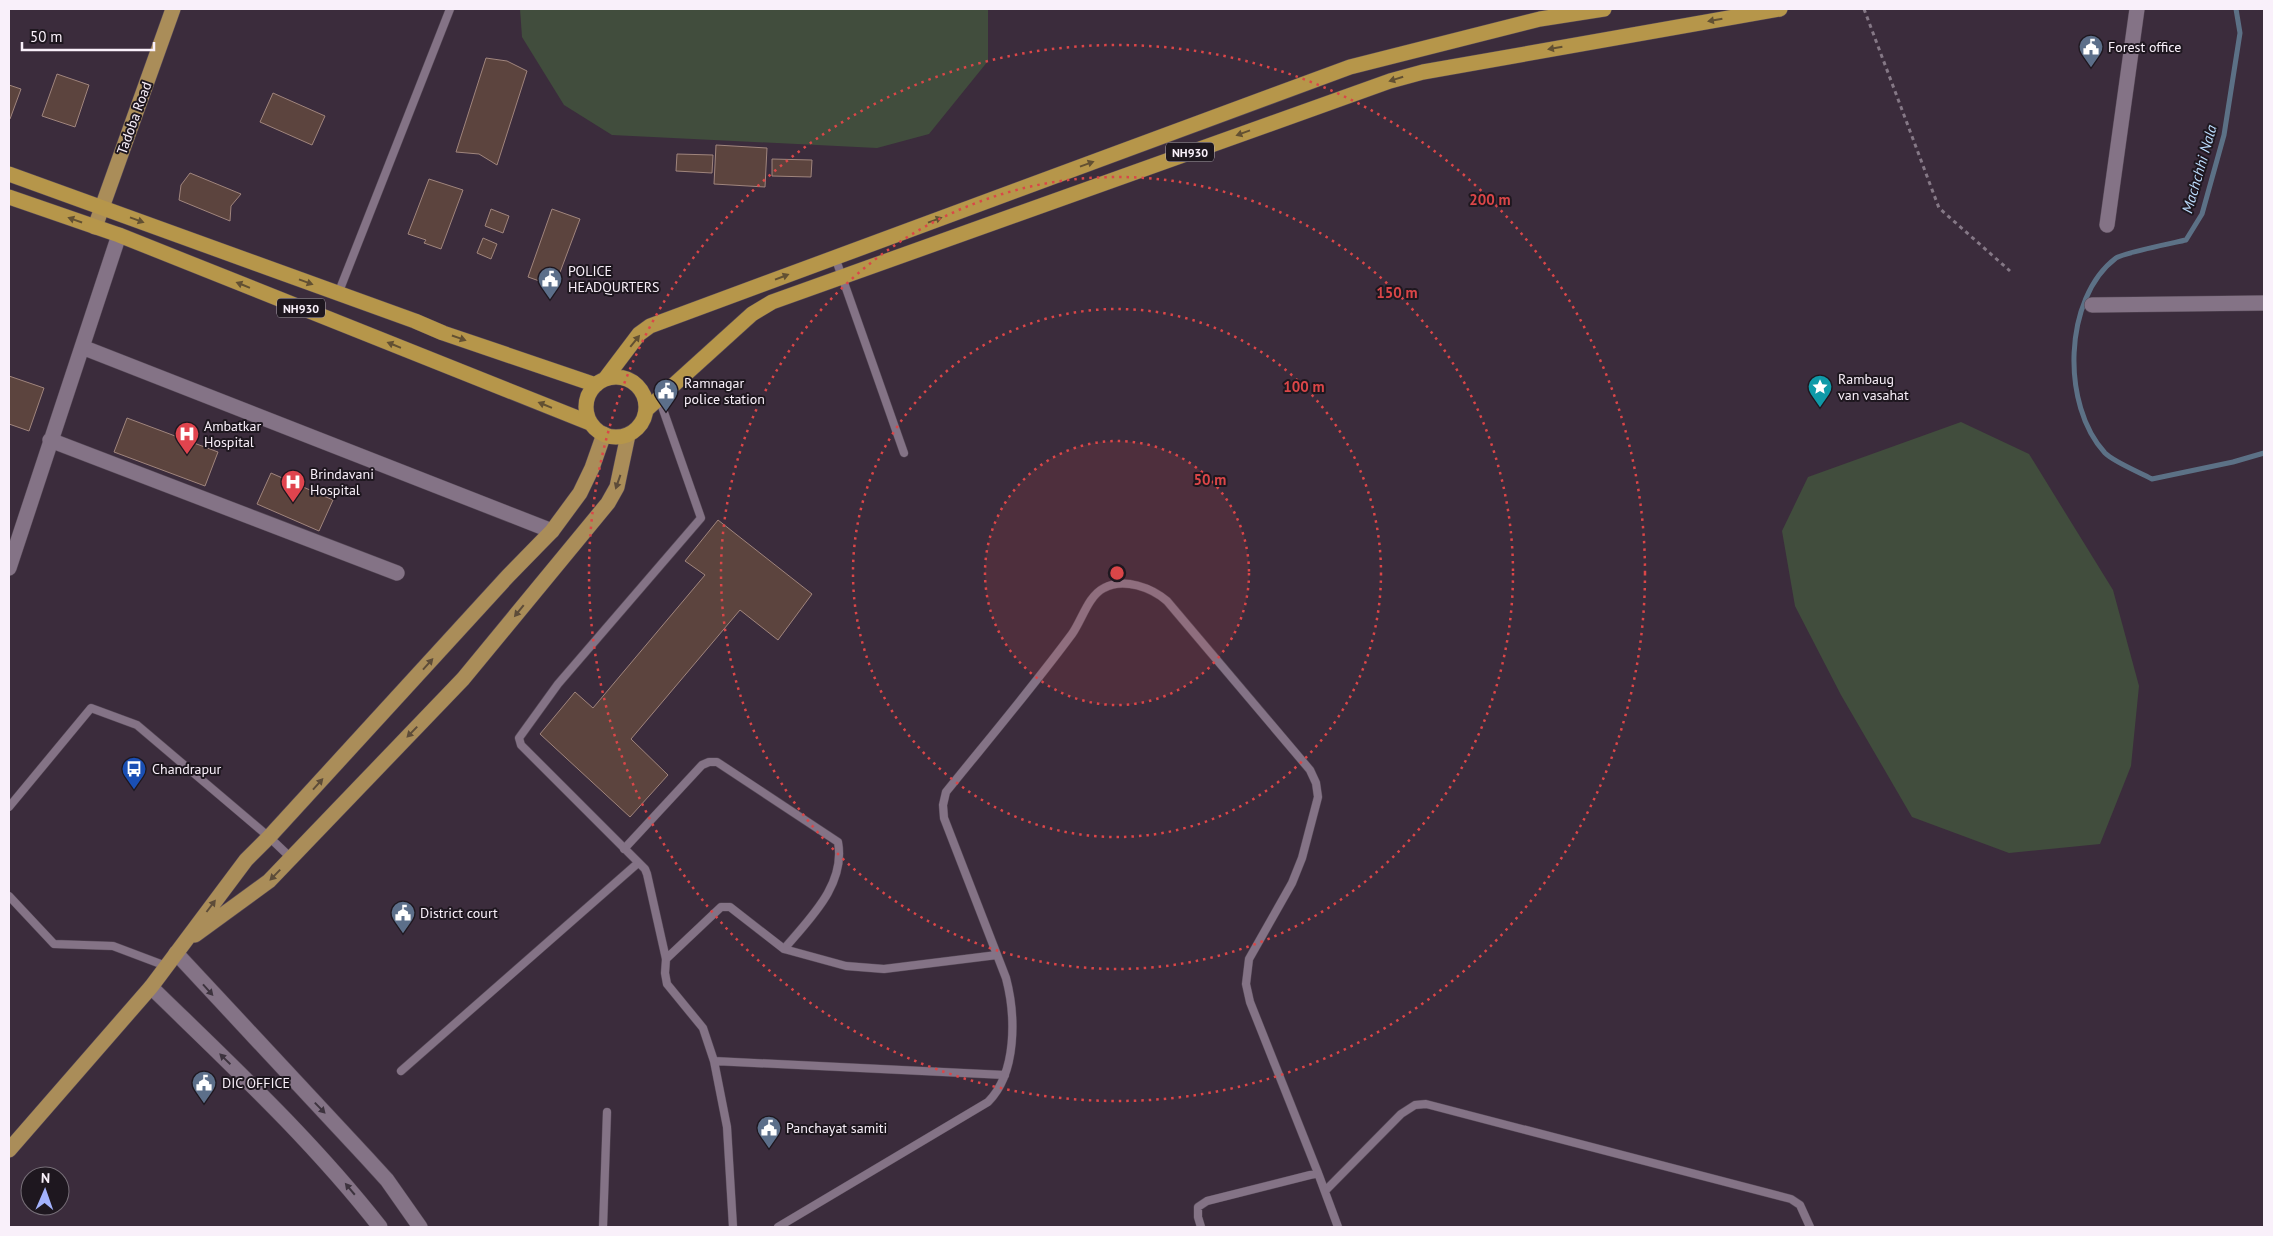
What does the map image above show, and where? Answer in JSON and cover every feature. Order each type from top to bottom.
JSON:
[{"type":"highway","name":"NH930","points":[[590,423],[586,404],[588,395],[640,334],[650,326],[1350,67],[1540,14],[1604,9]]},
{"type":"highway","name":"NH930","points":[[646,410],[762,307],[1407,76],[1780,9]]},
{"type":"highway","name":"NH930","points":[[9,174],[444,333],[600,382],[621,377],[631,380],[639,386],[644,395],[646,410],[641,424],[628,435]]},
{"type":"highway","name":"NH930","points":[[9,198],[119,235],[590,423],[604,434]]},
{"type":"highway","points":[[604,434],[615,437],[628,435]]},
{"type":"main road","name":"Tadoba Road","points":[[95,227],[173,9]]},
{"type":"main road","points":[[9,1150],[151,987],[246,860],[508,576],[552,531],[580,493],[592,468],[604,434]]},
{"type":"main road","points":[[179,949],[269,881],[463,679],[608,503],[617,487],[628,435]]},
{"type":"street","points":[[2107,226],[2137,9]]},
{"type":"street","points":[[9,568],[119,235]]},
{"type":"street","points":[[2092,305],[2264,303]]},
{"type":"street","points":[[82,347],[552,531]]},
{"type":"street","points":[[50,440],[397,572]]},
{"type":"street","points":[[179,949],[387,1180],[420,1227]]},
{"type":"street","points":[[151,987],[280,1112],[330,1165],[380,1227]]},
{"type":"lane","points":[[338,294],[450,9]]},
{"type":"lane","points":[[835,257],[904,453]]},
{"type":"lane","points":[[659,398],[701,518],[558,684],[519,738],[521,745],[647,874],[666,959],[665,973],[667,984],[703,1028],[714,1061],[727,1128],[733,1227]]},
{"type":"lane","points":[[778,1227],[988,1102],[998,1092],[1005,1076],[1013,1020],[1011,998],[997,955],[944,818],[943,805],[946,792],[1072,633],[1098,592],[1105,587],[1117,584],[1151,589],[1167,601],[1310,770],[1316,783],[1318,797],[1302,858],[1282,904],[1256,944],[1249,959],[1246,984],[1250,1002],[1338,1227]]},
{"type":"lane","points":[[9,807],[91,708],[137,726],[269,837],[291,858]]},
{"type":"lane","points":[[624,849],[702,764],[717,762],[838,842],[837,870],[826,898],[784,949]]},
{"type":"lane","points":[[401,1071],[638,863]]},
{"type":"lane","points":[[9,896],[54,944],[113,946],[166,966]]},
{"type":"lane","points":[[666,959],[725,906],[784,949],[846,966],[864,969],[884,969],[997,955]]},
{"type":"lane","points":[[714,1061],[1005,1076]]},
{"type":"lane","points":[[1325,1191],[1401,1114],[1415,1105],[1426,1104],[1791,1199],[1800,1205],[1810,1227]]},
{"type":"lane","points":[[603,1227],[607,1112]]},
{"type":"lane","points":[[1201,1227],[1198,1207],[1207,1201],[1318,1173]]},
{"type":"path","points":[[1864,9],[1939,208],[2010,271]]},
{"type":"green space","points":[[520,9],[988,9],[988,61],[929,134],[877,148],[612,135],[564,105],[522,37]]},
{"type":"green space","points":[[1961,422],[2029,454],[2113,590],[2139,686],[2131,766],[2100,844],[2009,853],[1912,817],[1841,695],[1795,606],[1782,531],[1808,477]]},
{"type":"building","points":[[486,58],[507,61],[527,71],[497,165],[479,154],[456,152]]},
{"type":"building","points":[[57,74],[89,85],[75,127],[42,116]]},
{"type":"building","points":[[9,85],[21,89],[10,119],[9,119]]},
{"type":"building","points":[[273,93],[325,116],[312,145],[260,122]]},
{"type":"building","points":[[716,145],[767,148],[765,187],[714,184]]},
{"type":"building","points":[[677,154],[713,155],[712,173],[676,171]]},
{"type":"building","points":[[772,159],[812,160],[811,177],[772,176]]},
{"type":"building","points":[[190,173],[241,194],[231,206],[230,221],[179,200],[181,185]]},
{"type":"building","points":[[429,179],[463,190],[441,249],[424,243],[426,240],[408,234]]},
{"type":"building","points":[[491,209],[509,216],[503,233],[485,226]]},
{"type":"building","points":[[552,209],[580,219],[559,275],[549,271],[545,283],[528,277]]},
{"type":"building","points":[[483,238],[497,244],[491,259],[477,253]]},
{"type":"building","points":[[9,376],[44,388],[29,431],[9,424]]},
{"type":"building","points":[[127,418],[218,452],[205,486],[114,452]]},
{"type":"building","points":[[271,473],[333,500],[319,531],[257,504]]},
{"type":"building","points":[[718,520],[812,594],[778,640],[740,610],[631,739],[668,775],[630,817],[540,734],[575,692],[593,708],[705,575],[685,561]]},
{"type":"waterway","name":"Machchhi Nala","points":[[2236,9],[2240,33],[2224,135],[2202,214],[2186,240],[2120,256],[2099,276],[2086,299],[2078,325],[2074,353],[2075,381],[2081,408],[2091,433],[2105,453],[2152,479],[2233,462],[2264,453]]},
{"type":"place","name":"Forest office","points":[[2091,68]]},
{"type":"place","name":"POLICE HEADQURTERS","points":[[550,300]]},
{"type":"place","name":"Rambaug van vasahat","points":[[1820,408]]},
{"type":"place","name":"Ramnagar police station","points":[[666,412]]},
{"type":"place","name":"Ambatkar Hospital","points":[[187,455]]},
{"type":"place","name":"Brindavani Hospital","points":[[293,503]]},
{"type":"place","name":"Chandrapur","points":[[134,790]]},
{"type":"place","name":"District court","points":[[403,934]]},
{"type":"place","name":"DIC OFFICE","points":[[204,1104]]},
{"type":"place","name":"Panchayat samiti","points":[[769,1149]]}]
